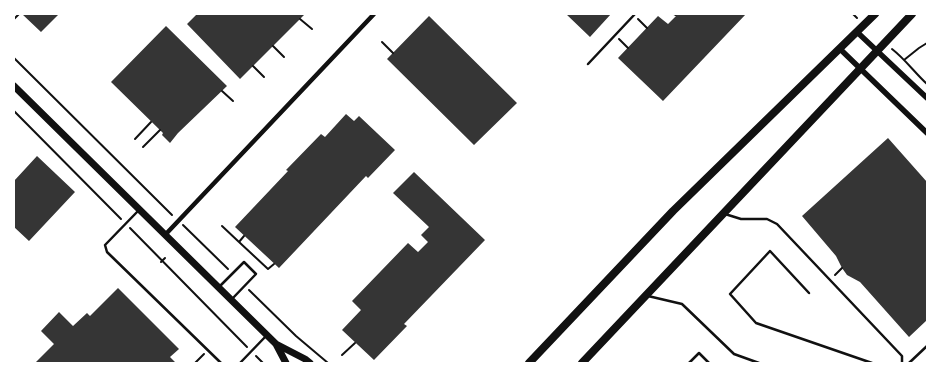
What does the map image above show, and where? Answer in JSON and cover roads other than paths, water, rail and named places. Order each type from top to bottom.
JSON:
[{"type":"main road","points":[[530,363],[673,211],[875,14]]},
{"type":"main road","points":[[582,363],[725,214],[912,14]]},
{"type":"main road","points":[[14,87],[276,344],[286,363]]},
{"type":"main road","points":[[276,344],[310,363]]},
{"type":"street","points":[[165,235],[374,14]]},
{"type":"street","points":[[857,32],[927,98]]},
{"type":"street","points":[[840,49],[927,133]]},
{"type":"lane","points":[[588,64],[634,15]]},
{"type":"lane","points":[[139,210],[106,245],[107,252],[221,363]]},
{"type":"lane","points":[[725,214],[741,219],[762,218],[772,221],[781,227],[902,356],[902,363]]},
{"type":"lane","points":[[809,293],[770,252],[730,294],[756,323],[872,363]]},
{"type":"lane","points":[[218,287],[244,262],[256,274],[231,300]]},
{"type":"lane","points":[[647,296],[682,304],[734,354],[759,363]]},
{"type":"lane","points":[[240,363],[267,335]]},
{"type":"lane","points":[[909,363],[927,346]]},
{"type":"lane","points":[[689,363],[699,353],[709,363]]}]
